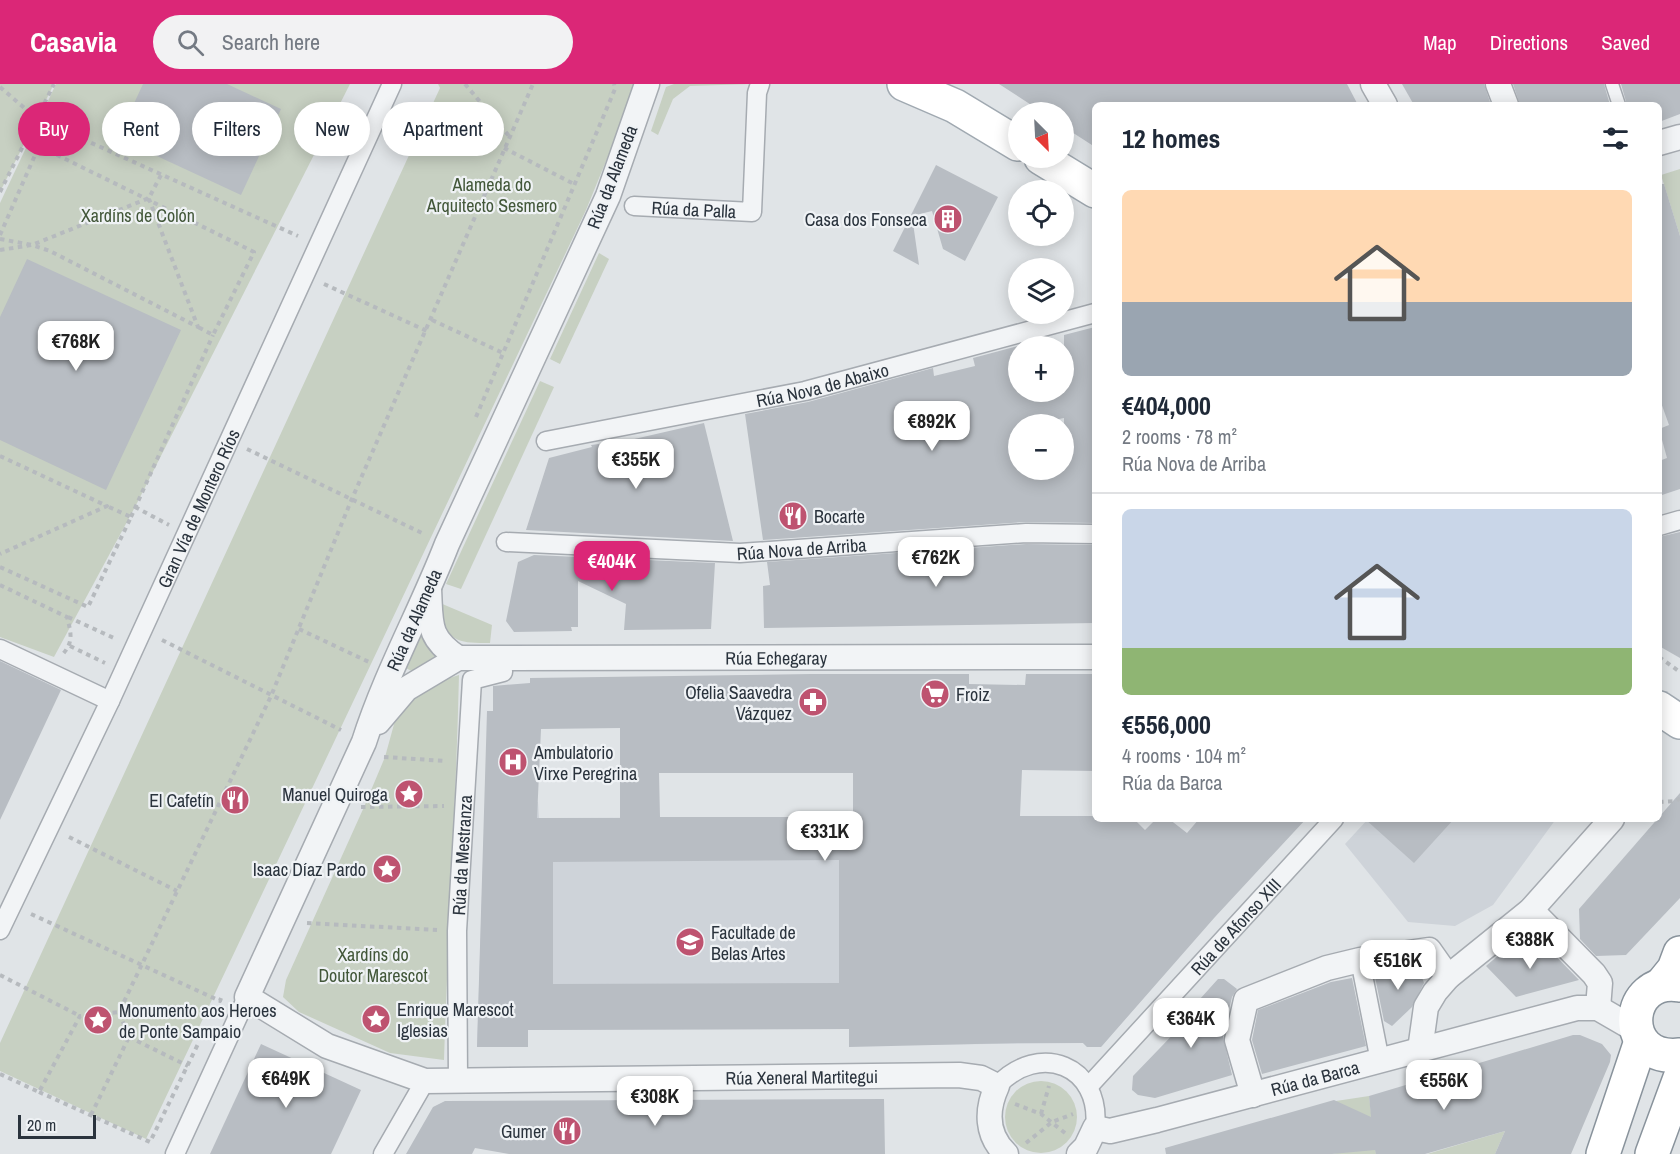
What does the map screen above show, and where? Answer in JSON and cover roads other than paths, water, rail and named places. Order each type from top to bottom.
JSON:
[{"type":"main road","points":[[904,84],[955,106],[1008,138]]},
{"type":"main road","points":[[1057,168],[1092,189]]},
{"type":"main road","points":[[1662,710],[1680,722]]},
{"type":"main road","points":[[1680,953],[1670,985],[1642,998],[1634,1019],[1639,1036],[1658,1054],[1680,1055]]},
{"type":"main road","points":[[1603,1154],[1639,1036]]},
{"type":"main road","points":[[1652,1154],[1680,1078]]},
{"type":"street","name":"Gran Vía de Montero Ríos","points":[[0,930],[124,672],[392,84]]},
{"type":"street","name":"Rúa da Alameda","points":[[175,1154],[247,997],[378,751],[374,712],[447,544],[608,196],[647,84]]},
{"type":"street","name":"Rúa da Palla","points":[[634,206],[752,212],[757,93],[760,84]]},
{"type":"street","points":[[1373,84],[1383,102]]},
{"type":"street","points":[[1498,84],[1505,102]]},
{"type":"street","points":[[1662,142],[1680,137]]},
{"type":"street","name":"Rúa Nova de Abaixo","points":[[546,441],[805,391],[1092,315]]},
{"type":"street","points":[[1662,525],[1680,520]]},
{"type":"street","name":"Rúa Nova de Arriba","points":[[506,542],[740,553],[1026,533],[1092,534]]},
{"type":"street","points":[[429,589],[431,630],[440,646],[458,658]]},
{"type":"street","points":[[0,648],[110,701]]},
{"type":"street","name":"Rúa Echegaray","points":[[378,751],[406,689],[458,658],[502,656],[1092,657]]},
{"type":"street","name":"Rúa da Mestranza","points":[[458,1079],[457,931],[472,680],[503,672],[502,656]]},
{"type":"street","name":"Rúa de Afonso XIII","points":[[1088,1087],[1331,822]]},
{"type":"street","points":[[1420,1050],[1426,1007],[1448,977],[1531,910],[1609,822]]},
{"type":"street","points":[[1531,910],[1594,974],[1600,983],[1598,1008],[1639,1036]]},
{"type":"street","points":[[1253,1095],[1237,1040],[1246,1000],[1327,968],[1360,960],[1429,950],[1448,977]]},
{"type":"street","points":[[1360,960],[1380,1061]]},
{"type":"street","points":[[247,997],[327,1046],[425,1081],[383,1154]]},
{"type":"street","name":"Rúa da Barca","points":[[1095,1128],[1110,1131],[1577,1008],[1598,1008]]},
{"type":"street","points":[[1013,1151],[998,1147],[990,1131],[988,1114],[1017,1069],[1043,1062],[1060,1065],[1076,1074],[1088,1087],[1095,1108],[1095,1128],[1086,1147],[1074,1146]]},
{"type":"street","name":"Rúa Xeneral Martitegui","points":[[425,1081],[959,1075],[981,1078],[1003,1094]]},
{"type":"lane","points":[[1612,84],[1618,102]]},
{"type":"place","name":"Casa dos Fonseca","points":[[948,219]]},
{"type":"place","name":"Bocarte","points":[[793,516]]},
{"type":"place","name":"Froiz","points":[[935,694]]},
{"type":"place","name":"Ofelia Saavedra Vázquez","points":[[813,702]]},
{"type":"place","name":"Ambulatorio Virxe Peregrina","points":[[513,762]]},
{"type":"place","name":"Manuel Quiroga","points":[[409,794]]},
{"type":"place","name":"El Cafetín","points":[[235,800]]},
{"type":"place","name":"Isaac Díaz Pardo","points":[[387,869]]},
{"type":"place","name":"Facultade de Belas Artes","points":[[690,942]]},
{"type":"place","name":"Enrique Marescot Iglesias","points":[[376,1019]]},
{"type":"place","name":"Monumento aos Heroes de Ponte Sampaio","points":[[98,1020]]},
{"type":"place","name":"Gumer","points":[[567,1131]]},
{"type":"park label","name":"Alameda do Arquitecto Sesmero","points":[[492,194]]},
{"type":"park label","name":"Xardíns de Colón","points":[[138,215]]},
{"type":"park label","name":"Xardíns do Doutor Marescot","points":[[373,964]]}]
